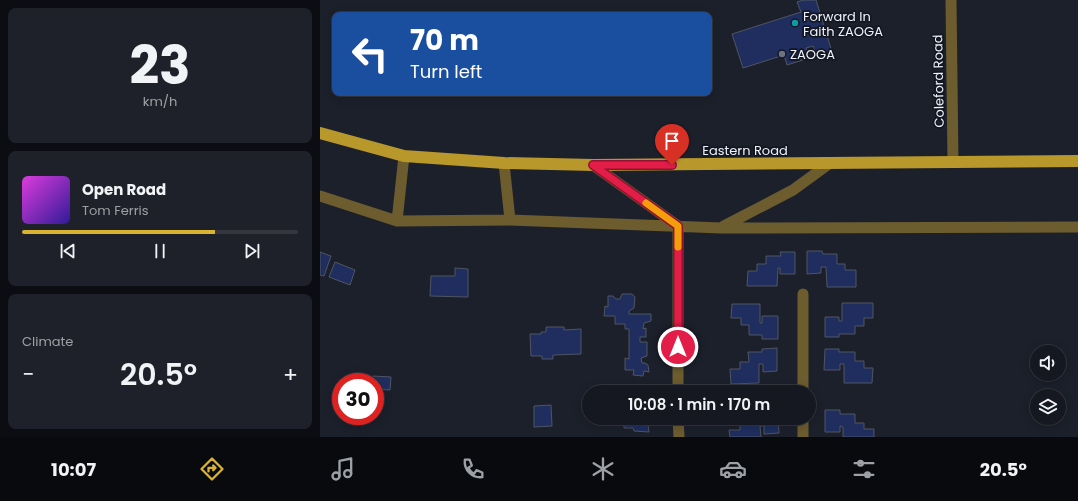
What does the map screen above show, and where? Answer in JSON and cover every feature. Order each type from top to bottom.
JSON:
[{"type":"main road","name":"Eastern Road","points":[[320,133],[404,156],[504,163],[593,165],[1078,161]]},
{"type":"street","name":"Coleford Road","points":[[951,0],[953,162]]},
{"type":"street","points":[[397,221],[404,156]]},
{"type":"street","points":[[504,163],[510,220]]},
{"type":"street","points":[[722,228],[794,190],[830,163]]},
{"type":"street","points":[[593,165],[678,226]]},
{"type":"street","points":[[320,196],[397,221],[510,220],[722,228],[1078,227]]},
{"type":"street","points":[[678,226],[678,385]]},
{"type":"street","points":[[803,294],[803,385]]},
{"type":"street","points":[[678,425],[678,437]]},
{"type":"street","points":[[803,425],[803,437]]},
{"type":"building","name":"Forward In Faith ZAOGA","points":[[804,0],[816,0],[833,55],[818,60],[813,46],[806,48],[809,58],[787,65],[784,55],[743,68],[732,34],[801,12],[797,2]]},
{"type":"building","points":[[807,251],[822,251],[823,254],[837,254],[837,264],[845,264],[845,270],[856,270],[856,287],[827,287],[826,267],[821,267],[821,273],[807,274]]},
{"type":"building","points":[[320,252],[331,256],[324,276],[320,275]]},
{"type":"building","points":[[780,252],[795,252],[795,274],[780,274],[780,268],[778,268],[777,286],[747,286],[748,271],[757,271],[757,264],[766,264],[766,256],[781,256]]},
{"type":"building","points":[[335,262],[355,270],[350,285],[329,277]]},
{"type":"building","points":[[455,268],[468,269],[468,297],[430,296],[431,276],[455,276]]},
{"type":"building","points":[[622,294],[632,294],[635,297],[634,308],[629,311],[629,314],[651,314],[651,321],[644,323],[643,329],[646,328],[646,337],[640,337],[640,342],[647,342],[647,356],[641,358],[642,363],[648,365],[649,372],[644,371],[643,376],[633,375],[634,370],[625,370],[625,358],[629,359],[629,329],[625,329],[625,324],[615,324],[615,316],[604,316],[605,306],[608,307],[608,296],[613,296],[616,299],[620,299]]},
{"type":"building","points":[[842,303],[873,303],[873,318],[864,318],[864,326],[855,326],[855,334],[839,334],[839,337],[825,337],[825,317],[839,317],[839,321],[842,321]]},
{"type":"building","points":[[732,304],[760,304],[760,323],[762,323],[762,316],[778,316],[778,339],[762,339],[762,335],[749,335],[749,325],[741,325],[741,318],[731,318]]},
{"type":"building","points":[[546,327],[564,327],[564,330],[581,329],[581,354],[553,355],[553,359],[542,359],[542,356],[531,356],[530,334],[541,334],[541,332],[546,332]]},
{"type":"building","points":[[777,348],[777,371],[763,372],[763,364],[759,364],[759,383],[731,384],[730,369],[740,369],[740,362],[749,362],[748,352],[762,352],[762,349]]},
{"type":"building","points":[[825,349],[839,349],[839,352],[855,352],[855,361],[864,361],[864,368],[873,368],[872,383],[844,383],[844,364],[840,364],[840,370],[824,370]]},
{"type":"building","points":[[384,377],[391,377],[390,390],[384,390]]},
{"type":"building","points":[[551,405],[552,426],[534,427],[534,406]]},
{"type":"building","points":[[825,410],[840,410],[840,414],[855,414],[855,423],[864,423],[864,429],[874,429],[874,437],[843,437],[843,427],[840,426],[840,432],[825,432]]},
{"type":"building","points":[[624,425],[648,425],[649,432],[634,431],[633,428],[624,428]]},
{"type":"building","points":[[740,425],[778,425],[779,433],[764,434],[764,426],[760,426],[761,437],[730,437],[729,430],[740,430]]},
{"type":"slow traffic","points":[[646,203],[678,226],[678,247]]},
{"type":"place","name":"Forward In Faith ZAOGA","points":[[795,23]]},
{"type":"place","name":"ZAOGA","points":[[782,54]]},
{"type":"route","points":[[672,165],[593,165],[678,226],[678,347]]}]
